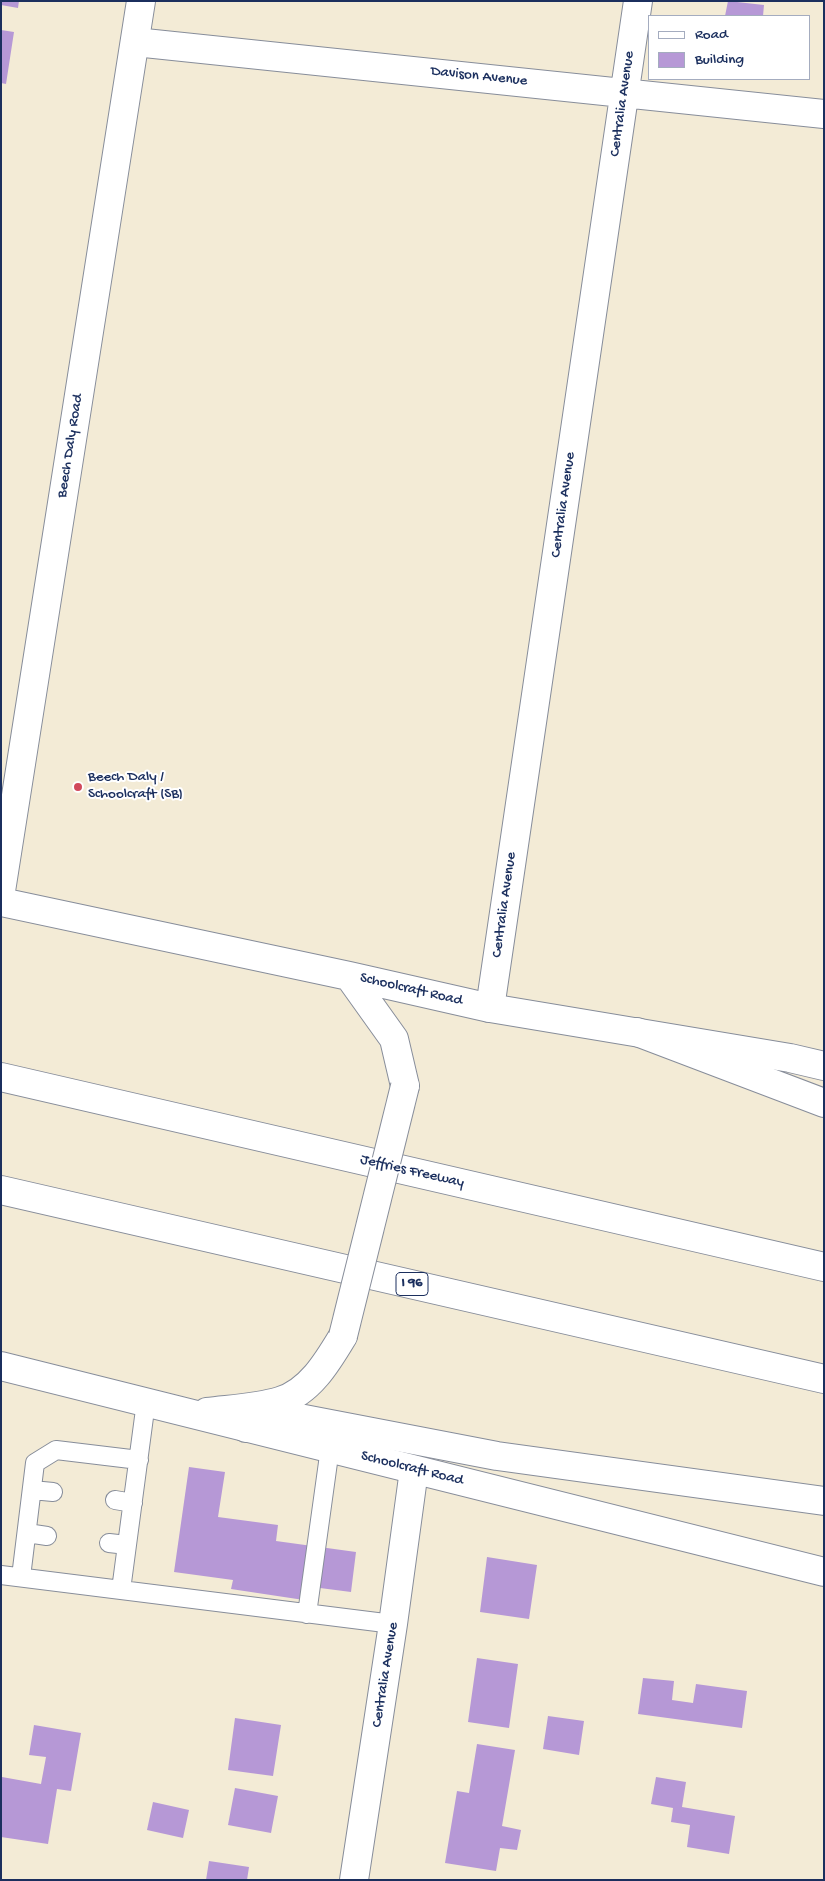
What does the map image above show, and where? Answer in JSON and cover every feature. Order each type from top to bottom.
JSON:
[{"type":"main road","name":"Beech Daly Road","points":[[1,891],[141,1]]},
{"type":"main road","name":"Centralia Avenue","points":[[490,1008],[638,1]]},
{"type":"main road","name":"Davison Avenue","points":[[135,42],[824,114]]},
{"type":"main road","name":"Schoolcraft Road","points":[[1,902],[350,976],[490,1008],[790,1058],[824,1066]]},
{"type":"main road","points":[[193,1414],[281,1401],[310,1384],[325,1366],[343,1336],[405,1086],[394,1039],[350,976]]},
{"type":"main road","points":[[637,1032],[824,1103]]},
{"type":"main road","name":"Jeffries Freeway","points":[[1,1077],[824,1266]]},
{"type":"main road","name":"I 96","points":[[1,1190],[824,1379]]},
{"type":"main road","name":"Schoolcraft Road","points":[[1,1366],[824,1572]]},
{"type":"main road","points":[[246,1428],[299,1418],[497,1456],[824,1501]]},
{"type":"main road","name":"Centralia Avenue","points":[[354,1880],[394,1624],[414,1470]]},
{"type":"lane","points":[[121,1590],[146,1402]]},
{"type":"lane","points":[[307,1614],[330,1448]]},
{"type":"lane","points":[[21,1577],[35,1463],[56,1450],[139,1460]]},
{"type":"lane","points":[[32,1490],[53,1492]]},
{"type":"lane","points":[[115,1500],[133,1503]]},
{"type":"lane","points":[[26,1533],[47,1536]]},
{"type":"lane","points":[[109,1543],[127,1546]]},
{"type":"lane","points":[[1,1575],[394,1624]]},
{"type":"building","points":[[1,1],[19,1],[18,8],[1,5]]},
{"type":"building","points":[[728,1],[764,5],[763,15],[725,15]]},
{"type":"building","points":[[1,30],[14,32],[6,84],[1,83]]},
{"type":"building","points":[[189,1467],[225,1472],[218,1517],[278,1525],[276,1541],[356,1552],[351,1592],[320,1588],[317,1602],[231,1589],[233,1580],[174,1572]]},
{"type":"building","points":[[487,1557],[537,1565],[529,1619],[480,1612]]},
{"type":"building","points":[[477,1658],[518,1664],[509,1728],[468,1722]]},
{"type":"building","points":[[643,1678],[674,1681],[672,1700],[693,1703],[696,1684],[747,1691],[742,1728],[638,1714]]},
{"type":"building","points":[[548,1716],[584,1721],[579,1755],[543,1749]]},
{"type":"building","points":[[235,1718],[281,1725],[273,1776],[228,1770]]},
{"type":"building","points":[[34,1725],[81,1733],[71,1791],[57,1789],[48,1844],[1,1837],[2,1777],[41,1784],[46,1757],[29,1755]]},
{"type":"building","points":[[477,1744],[515,1750],[502,1826],[521,1830],[517,1850],[500,1848],[496,1871],[445,1863],[457,1791],[469,1793]]},
{"type":"building","points":[[656,1777],[686,1782],[682,1807],[735,1816],[729,1854],[687,1847],[690,1825],[671,1822],[673,1808],[651,1804]]},
{"type":"building","points":[[235,1788],[278,1796],[271,1833],[228,1825]]},
{"type":"building","points":[[153,1802],[189,1810],[183,1838],[147,1830]]},
{"type":"building","points":[[209,1861],[249,1867],[247,1880],[206,1880]]},
{"type":"place","name":"Beech Daly / Schoolcraft (SB)","points":[[78,787]]}]
